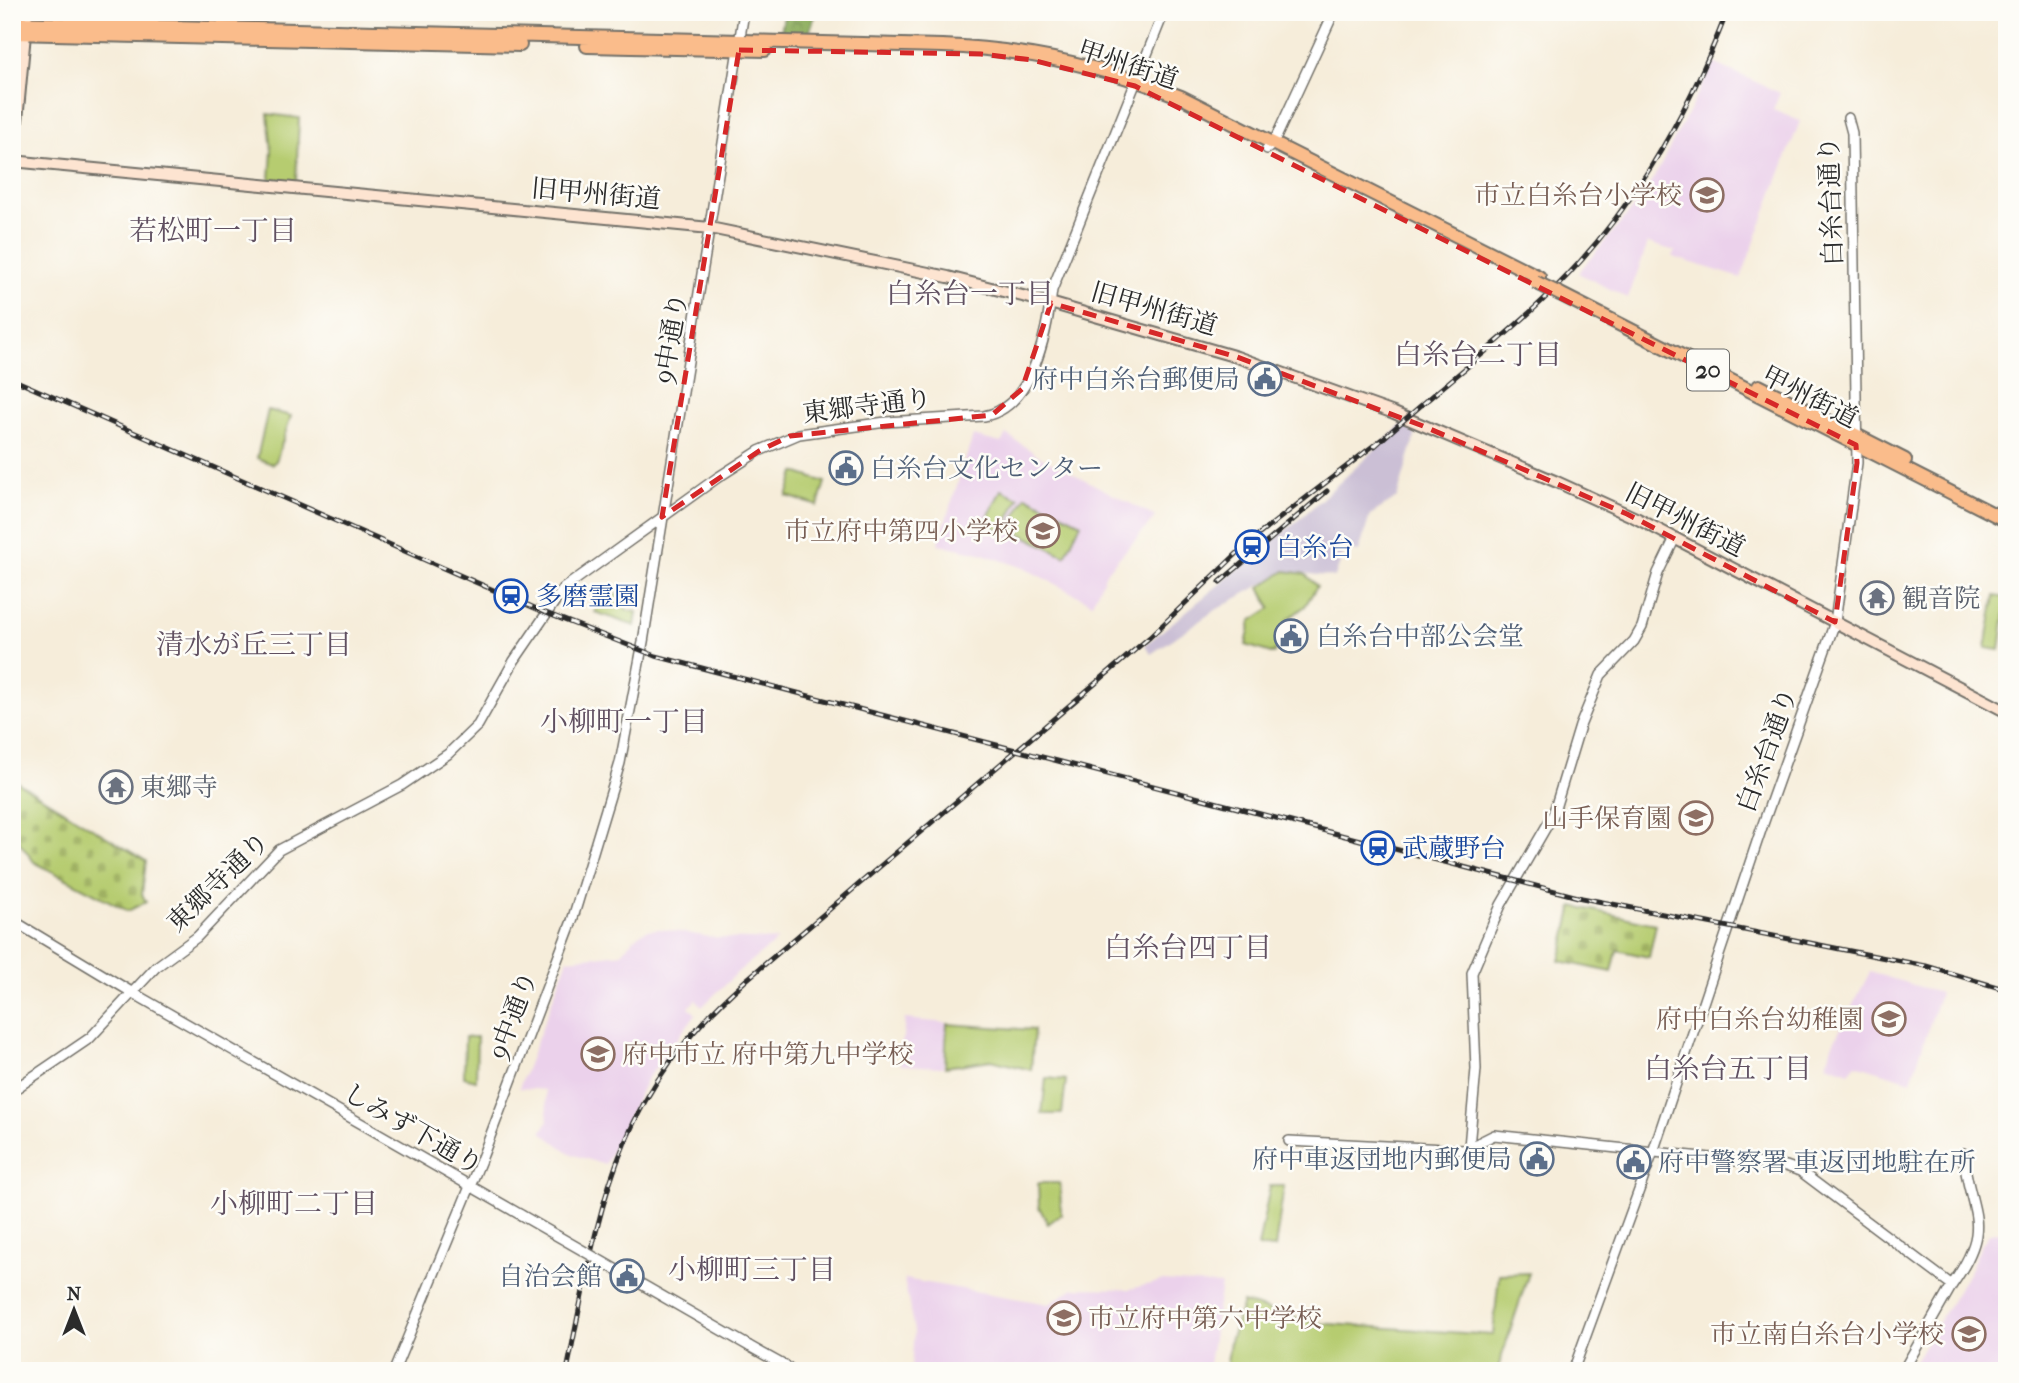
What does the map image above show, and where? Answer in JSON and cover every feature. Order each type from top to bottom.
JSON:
[{"type":"highway","name":"甲州街道","points":[[12,23],[22,26],[981,54],[1032,60],[1136,83],[1270,146],[1560,291],[1855,440],[2007,521]]},
{"type":"highway","name":"甲州街道","points":[[1855,440],[2007,512]]},
{"type":"main road","points":[[12,175],[22,26]]},
{"type":"main road","name":"旧甲州街道","points":[[13,162],[710,228],[947,276],[1050,303],[1237,357],[1381,409],[1557,482],[1636,518],[2007,712]]},
{"type":"main road","points":[[12,185],[12,206]]},
{"type":"street","name":"9中通り","points":[[394,1371],[470,1185],[572,921],[606,818],[627,738],[744,12]]},
{"type":"street","name":"東郷寺通り","points":[[12,1091],[90,1038],[156,967],[197,937],[279,850],[402,785],[467,737],[548,610],[572,582],[662,517],[759,451],[790,436],[886,422],[992,415],[1016,397],[1028,380],[1052,290],[1164,12]]},
{"type":"street","points":[[1270,146],[1334,12]]},
{"type":"street","name":"白糸台通り","points":[[1573,1371],[1653,1152],[1762,827],[1835,622],[1857,463],[1852,133],[1848,118]]},
{"type":"street","points":[[1469,1147],[1476,1069],[1472,973],[1501,905],[1553,816],[1580,726],[1601,675],[1634,641],[1642,627],[1658,573],[1674,540]]},
{"type":"street","name":"しみず下通り","points":[[12,920],[132,993],[794,1371]]},
{"type":"street","points":[[1289,1141],[1464,1150],[1494,1135],[1786,1166],[1800,1171],[1952,1285]]},
{"type":"street","points":[[1903,1371],[1973,1252],[1978,1229],[1963,1153]]},
{"type":"highlighted area","points":[[739,50],[981,54],[1032,60],[1135,86],[1856,445],[1857,463],[1835,622],[1627,514],[1423,426],[1237,357],[1051,303],[1022,389],[992,415],[790,436],[759,451],[662,517]]},
{"type":"shaded area","name":"市立白糸台小学校","points":[[1714,63],[1780,93],[1773,110],[1800,121],[1741,278],[1673,257],[1675,251],[1648,243],[1628,298],[1578,273],[1629,213],[1654,178]]},
{"type":"shaded area","points":[[1403,424],[1417,430],[1397,498],[1370,515],[1359,552],[1345,549],[1335,577],[1285,571],[1214,611],[1151,654],[1145,645],[1302,517]]},
{"type":"shaded area","name":"市立府中第四小学校","points":[[1006,434],[1036,454],[1156,517],[1107,571],[1092,603],[1024,568],[980,553],[938,544],[973,436],[1001,443]]},
{"type":"shaded area","name":"府中市立 府中第九中学校","points":[[661,929],[716,938],[778,940],[740,970],[702,1007],[696,1000],[689,1007],[696,1014],[646,1080],[605,1165],[571,1154],[541,1132],[548,1121],[545,1090],[519,1088],[568,959],[622,953],[635,937],[647,930]]},
{"type":"shaded area","name":"府中白糸台幼稚園","points":[[1870,972],[1940,993],[1911,1081],[1856,1064],[1849,1072],[1827,1064],[1832,1045]]},
{"type":"shaded area","points":[[905,1019],[947,1023],[943,1067],[900,1065]]},
{"type":"shaded area","name":"市立南白糸台小学校","points":[[2007,1230],[2007,1371],[1909,1371],[1971,1268],[1980,1247],[1990,1233]]},
{"type":"shaded area","name":"市立府中第六中学校","points":[[904,1279],[1049,1304],[1074,1288],[1130,1289],[1163,1281],[1221,1285],[1208,1371],[911,1371],[914,1331]]},
{"type":"green space","points":[[785,12],[816,12],[808,36],[780,36]]},
{"type":"green space","points":[[268,114],[299,118],[296,181],[270,179],[272,151]]},
{"type":"green space","points":[[268,410],[291,416],[276,461],[272,464],[257,458]]},
{"type":"green space","points":[[795,472],[825,482],[818,506],[787,496]]},
{"type":"green space","points":[[1001,490],[1019,498],[1003,531],[985,523]]},
{"type":"green space","points":[[1026,496],[1081,523],[1065,556],[1009,528]]},
{"type":"green space","points":[[1285,571],[1305,574],[1317,586],[1305,606],[1287,620],[1274,654],[1246,645],[1251,621],[1271,608],[1260,587]]},
{"type":"green space","points":[[601,592],[627,596],[626,610],[637,612],[635,626],[595,612]]},
{"type":"green space","points":[[1995,596],[2007,598],[2000,650],[1986,648]]},
{"type":"green space","points":[[12,779],[146,861],[142,894],[146,902],[128,911],[34,862],[12,832]]},
{"type":"green space","points":[[1573,906],[1656,924],[1649,957],[1617,950],[1612,972],[1560,961]]},
{"type":"green space","points":[[947,1024],[1034,1030],[1031,1070],[991,1060],[945,1067]]},
{"type":"green space","points":[[465,1037],[477,1037],[476,1080],[464,1077]]},
{"type":"green space","points":[[1046,1078],[1066,1080],[1062,1114],[1042,1114]]},
{"type":"green space","points":[[1038,1183],[1060,1183],[1061,1214],[1048,1224],[1039,1207]]},
{"type":"green space","points":[[1270,1186],[1284,1186],[1275,1248],[1258,1247]]},
{"type":"green space","points":[[1529,1273],[1497,1371],[1226,1371],[1230,1341],[1243,1303],[1314,1323],[1493,1335],[1499,1274]]},
{"type":"railway","points":[[1375,446],[1523,319],[1574,269],[1602,236],[1651,167],[1673,130],[1727,12]]},
{"type":"railway","points":[[12,379],[546,613],[656,656],[1582,898],[1926,966],[2007,990]]},
{"type":"railway","points":[[567,1371],[590,1257],[618,1158],[639,1113],[666,1068],[701,1025],[745,981],[1150,637],[1249,542],[1382,439]]},
{"type":"railway","points":[[1220,582],[1327,491]]},
{"type":"place","name":"市立白糸台小学校","points":[[1707,195]]},
{"type":"place","name":"府中白糸台郵便局","points":[[1265,379]]},
{"type":"place","name":"白糸台文化センター","points":[[846,468]]},
{"type":"place","name":"市立府中第四小学校","points":[[1043,531]]},
{"type":"place","name":"白糸台","points":[[1252,547]]},
{"type":"place","name":"多磨霊園","points":[[511,596]]},
{"type":"place","name":"観音院","points":[[1877,598]]},
{"type":"place","name":"白糸台中部公会堂","points":[[1291,636]]},
{"type":"place","name":"東郷寺","points":[[116,787]]},
{"type":"place","name":"山手保育園","points":[[1696,818]]},
{"type":"place","name":"武蔵野台","points":[[1378,848]]},
{"type":"place","name":"府中白糸台幼稚園","points":[[1889,1019]]},
{"type":"place","name":"府中市立 府中第九中学校","points":[[598,1054]]},
{"type":"place","name":"府中車返団地内郵便局","points":[[1537,1159]]},
{"type":"place","name":"府中警察署 車返団地駐在所","points":[[1634,1162]]},
{"type":"place","name":"自治会館","points":[[627,1276]]},
{"type":"place","name":"市立府中第六中学校","points":[[1064,1318]]},
{"type":"place","name":"市立南白糸台小学校","points":[[1969,1334]]},
{"type":"district","name":"若松町一丁目","points":[[213,230]]},
{"type":"district","name":"白糸台一丁目","points":[[970,293]]},
{"type":"district","name":"白糸台二丁目","points":[[1478,354]]},
{"type":"district","name":"清水が丘三丁目","points":[[254,644]]},
{"type":"district","name":"小柳町一丁目","points":[[624,721]]},
{"type":"district","name":"白糸台四丁目","points":[[1188,947]]},
{"type":"district","name":"白糸台五丁目","points":[[1728,1068]]},
{"type":"district","name":"小柳町二丁目","points":[[294,1203]]},
{"type":"district","name":"小柳町三丁目","points":[[752,1269]]}]
